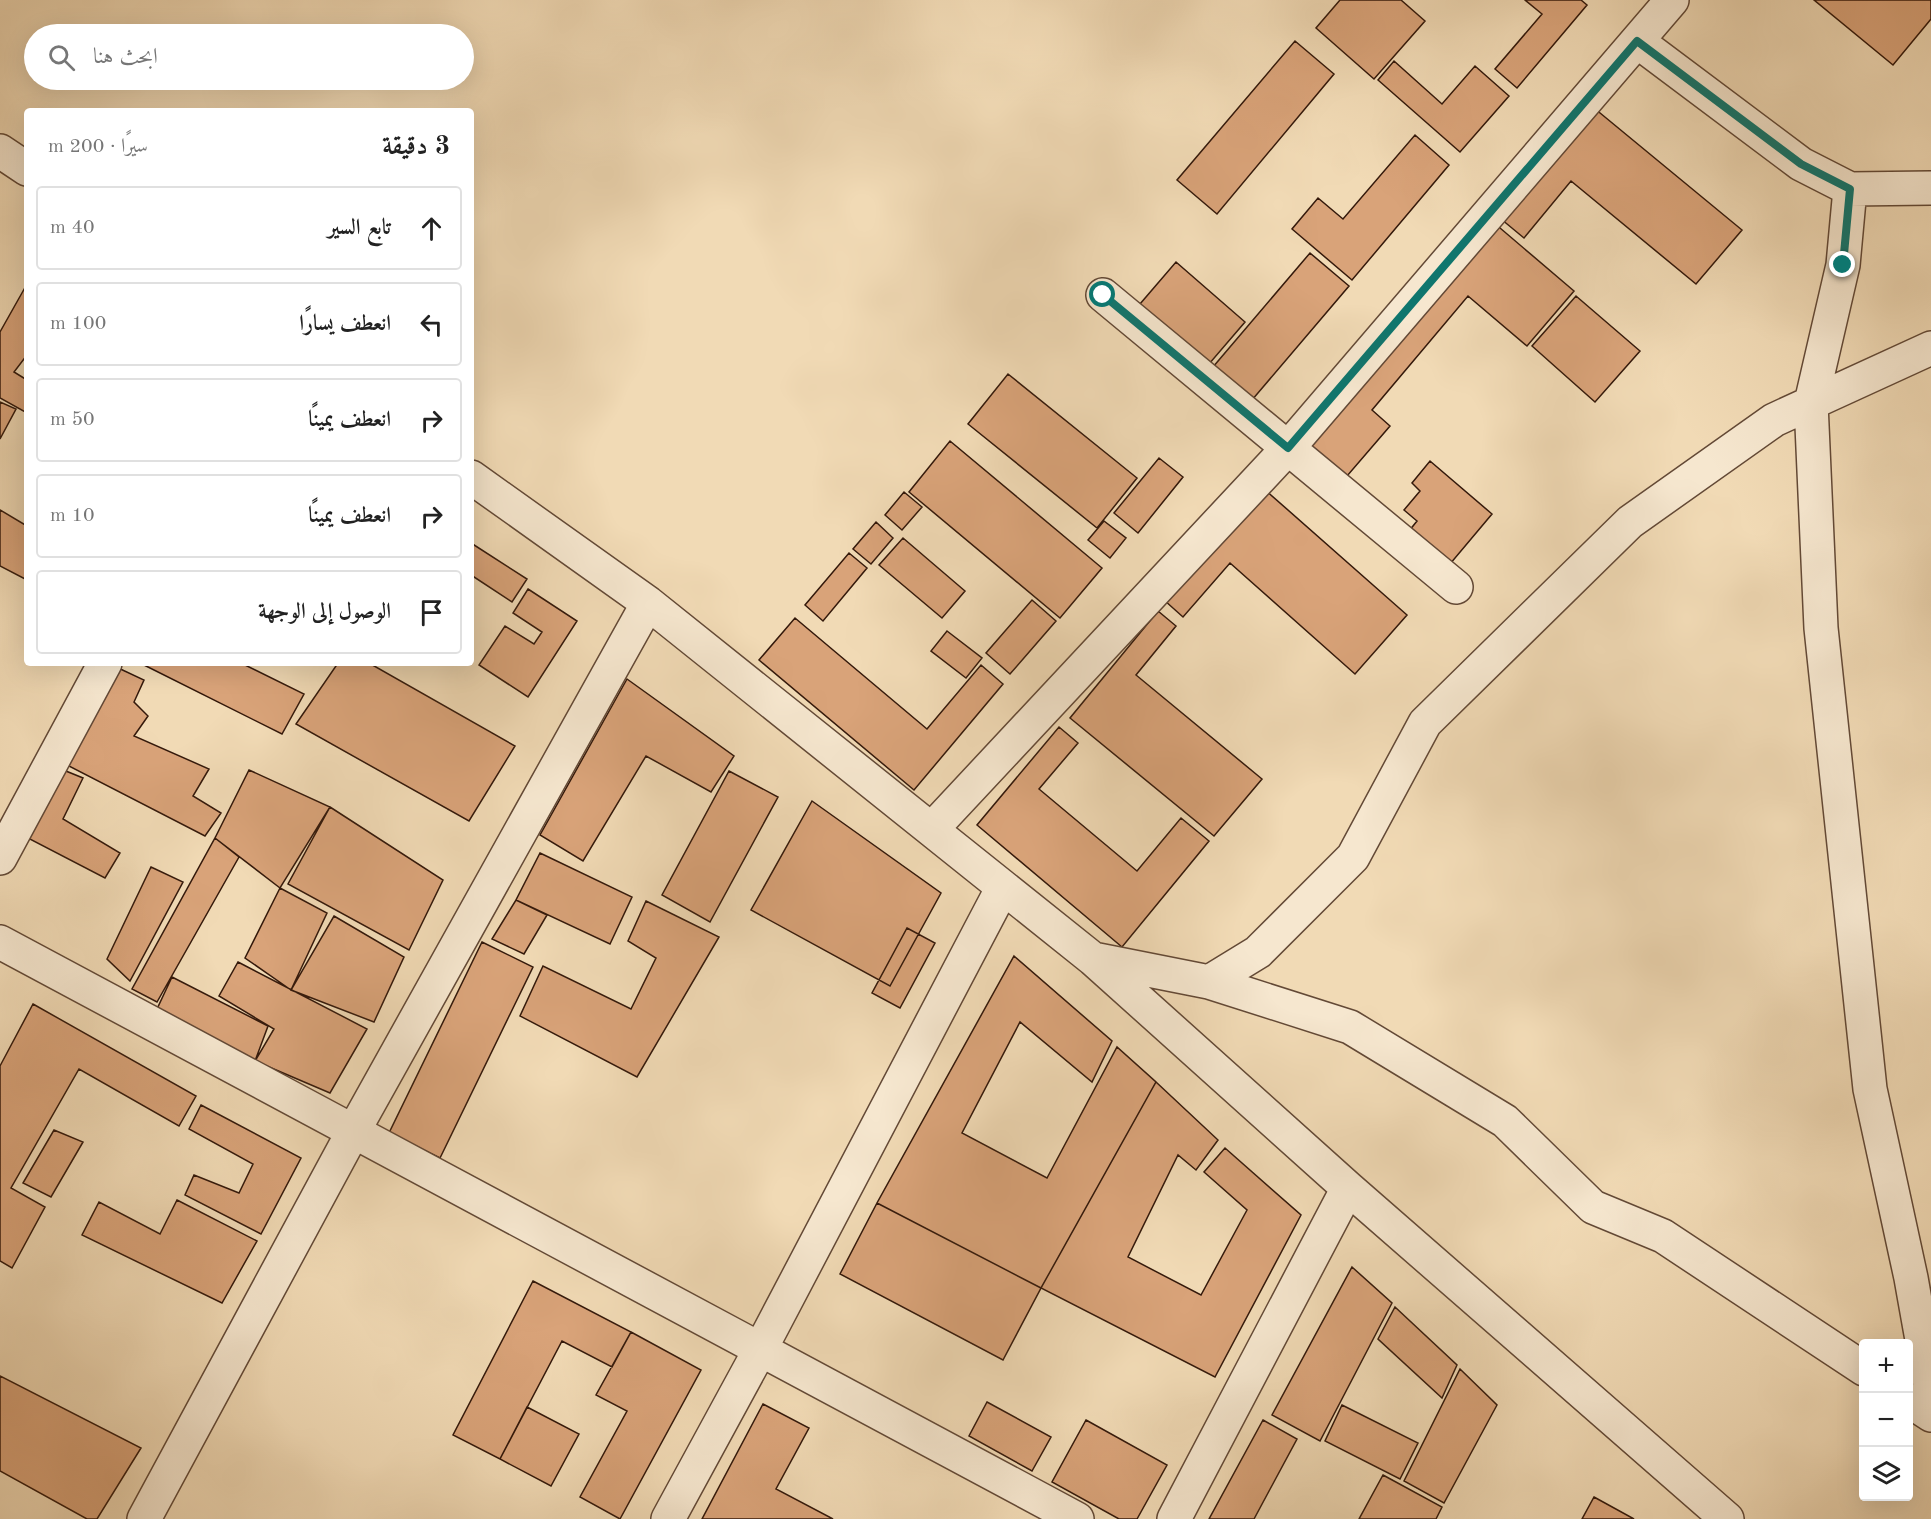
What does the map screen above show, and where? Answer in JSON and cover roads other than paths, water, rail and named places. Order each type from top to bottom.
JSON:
[{"type":"street","points":[[932,829],[1288,448],[1672,0]]},
{"type":"street","points":[[1637,41],[1801,164],[1850,189],[1931,188]]},
{"type":"street","points":[[0,150],[24,167]]},
{"type":"street","points":[[1850,189],[1843,265],[1811,403],[1821,628],[1870,1089],[1911,1278],[1931,1390]]},
{"type":"street","points":[[1103,295],[1456,587]]},
{"type":"street","points":[[1209,982],[1258,952],[1353,857],[1425,723],[1630,522],[1774,420],[1931,348]]},
{"type":"street","points":[[474,479],[648,603],[1093,959],[1347,1188],[1726,1519]]},
{"type":"street","points":[[144,1519],[353,1132],[648,603]]},
{"type":"street","points":[[0,858],[103,666]]},
{"type":"street","points":[[668,1519],[761,1348],[1003,887]]},
{"type":"street","points":[[0,942],[1077,1519]]},
{"type":"street","points":[[1093,959],[1209,982],[1360,1033],[1505,1121],[1593,1207],[1664,1236],[1859,1367]]},
{"type":"street","points":[[1174,1519],[1347,1188]]},
{"type":"street","points":[[1913,1403],[1931,1415]]}]
